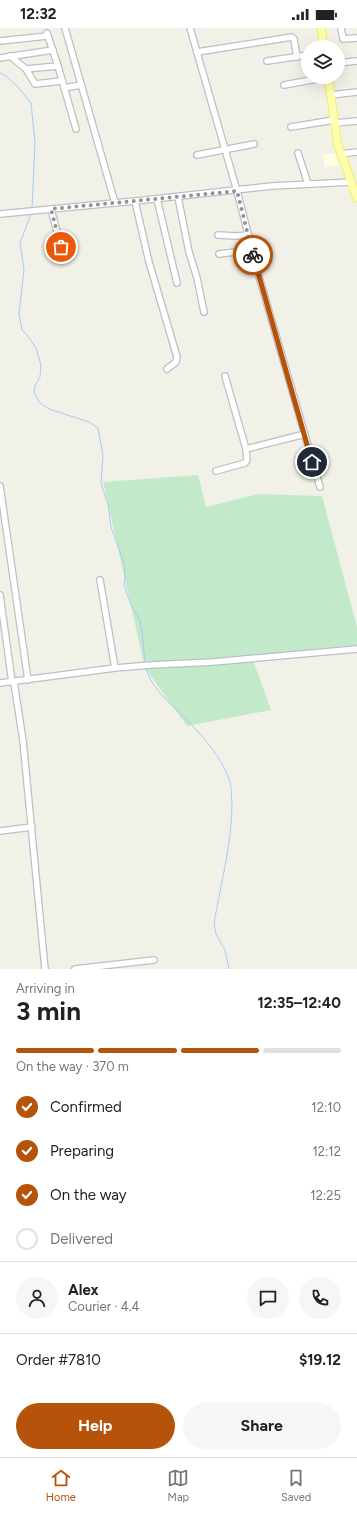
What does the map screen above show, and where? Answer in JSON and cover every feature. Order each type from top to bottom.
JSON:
[{"type":"main road","points":[[321,28],[323,40]]},
{"type":"main road","points":[[329,84],[341,154],[354,181],[357,198]]},
{"type":"street","points":[[65,28],[115,203]]},
{"type":"street","points":[[190,28],[320,488]]},
{"type":"street","points":[[341,28],[343,39],[357,38]]},
{"type":"street","points":[[0,41],[47,34],[76,129]]},
{"type":"street","points":[[197,52],[292,37],[294,39],[297,57]]},
{"type":"street","points":[[0,58],[53,50]]},
{"type":"street","points":[[10,56],[26,69],[35,84],[61,81]]},
{"type":"street","points":[[267,61],[301,56]]},
{"type":"street","points":[[345,62],[357,61]]},
{"type":"street","points":[[26,69],[58,66]]},
{"type":"street","points":[[284,85],[301,82]]},
{"type":"street","points":[[64,88],[81,85]]},
{"type":"street","points":[[331,95],[357,92]]},
{"type":"street","points":[[291,127],[357,121]]},
{"type":"street","points":[[198,155],[254,144]]},
{"type":"street","points":[[341,154],[357,152]]},
{"type":"street","points":[[298,153],[308,184]]},
{"type":"street","points":[[0,214],[237,191],[272,186],[354,181]]},
{"type":"street","points":[[178,197],[204,312]]},
{"type":"street","points":[[157,199],[177,283]]},
{"type":"street","points":[[135,201],[149,262],[177,357],[176,362],[167,368]]},
{"type":"street","points":[[51,209],[61,247]]},
{"type":"street","points":[[218,235],[248,235]]},
{"type":"street","points":[[219,254],[252,250]]},
{"type":"street","points":[[216,471],[245,463],[247,460],[246,449],[225,376]]},
{"type":"street","points":[[246,449],[305,434]]},
{"type":"street","points":[[0,486],[28,680]]},
{"type":"street","points":[[100,580],[115,668]]},
{"type":"street","points":[[0,596],[23,741],[45,969]]},
{"type":"street","points":[[0,683],[115,668],[213,662],[357,649]]},
{"type":"street","points":[[0,831],[32,827]]},
{"type":"street","points":[[76,969],[154,960]]},
{"type":"shaded area","points":[[335,153],[339,165],[325,167],[323,155]]},
{"type":"shaded area","points":[[198,475],[206,507],[258,494],[322,496],[357,627],[357,650],[253,660],[271,710],[187,726],[145,668],[103,482]]},
{"type":"waterway","points":[[0,73],[6,76],[18,87],[31,103],[35,142],[32,209]]},
{"type":"waterway","points":[[31,214],[20,243],[24,269],[19,314],[22,330],[36,348],[41,365],[40,377],[35,386],[34,393],[40,403],[49,409],[89,422],[98,428],[103,456],[101,483],[108,505],[111,527],[124,563],[124,584],[131,605],[140,621],[145,662]]},
{"type":"waterway","points":[[146,668],[153,684],[202,736],[213,750],[226,771],[230,782],[232,818],[226,863],[214,923],[216,934],[225,950],[229,969]]},
{"type":"way so far","points":[[61,247],[51,209],[237,191],[253,255]]},
{"type":"route","points":[[253,255],[312,462]]}]
